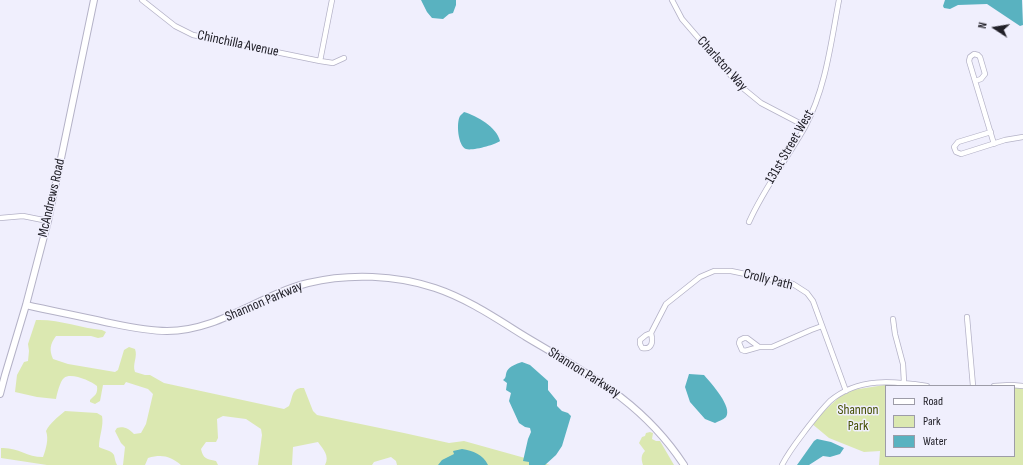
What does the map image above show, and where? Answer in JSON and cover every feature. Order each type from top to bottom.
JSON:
[{"type":"street","name":"McAndrews Road","points":[[0,394],[26,305],[48,221],[94,0]]},
{"type":"street","name":"Chinchilla Avenue","points":[[142,0],[175,26],[193,35],[333,63],[344,58]]},
{"type":"street","points":[[320,61],[332,0]]},
{"type":"street","name":"Charlston Way","points":[[672,0],[682,19],[739,85],[761,103],[805,126]]},
{"type":"street","name":"131st Street West","points":[[749,222],[759,199],[805,126],[817,101],[824,76],[839,0]]},
{"type":"street","points":[[975,81],[981,79],[985,74],[981,58],[974,54],[970,57],[969,61],[990,132],[994,144]]},
{"type":"street","points":[[990,132],[958,142],[955,145],[954,150],[957,154],[961,154],[1004,140],[1023,137]]},
{"type":"street","points":[[0,218],[23,216],[48,221]]},
{"type":"street","name":"Crolly Path","points":[[651,333],[661,312],[669,301],[708,272],[720,270],[731,271],[788,283],[798,286],[813,301],[846,391]]},
{"type":"street","name":"Shannon Parkway","points":[[26,305],[139,329],[166,331],[208,325],[226,318],[281,291],[309,283],[337,278],[370,277],[403,280],[421,284],[465,300],[603,383],[627,401],[652,424],[674,450],[684,465]]},
{"type":"street","points":[[967,317],[973,385]]},
{"type":"street","points":[[893,319],[896,342],[904,364],[904,382]]},
{"type":"street","points":[[759,346],[772,347],[782,344],[822,326]]},
{"type":"street","points":[[782,465],[792,447],[822,410],[836,396],[858,386],[870,383],[904,382],[922,385]]},
{"type":"green space","points":[[36,320],[61,322],[106,332],[103,337],[98,338],[91,336],[56,336],[51,347],[53,359],[68,364],[115,372],[118,370],[124,350],[129,347],[135,349],[136,352],[134,366],[135,372],[150,375],[164,383],[284,409],[289,406],[295,391],[300,388],[304,388],[313,411],[317,415],[449,443],[464,441],[550,465],[397,465],[396,461],[391,457],[374,462],[372,465],[325,465],[327,459],[324,450],[318,442],[293,447],[292,465],[258,465],[262,435],[261,429],[246,419],[223,416],[217,419],[218,438],[216,442],[206,442],[201,449],[204,457],[216,461],[218,465],[181,465],[169,458],[158,456],[148,458],[145,465],[123,465],[125,447],[121,443],[115,431],[117,428],[122,427],[128,429],[134,434],[141,433],[146,424],[153,394],[148,389],[126,382],[124,385],[103,385],[100,401],[95,404],[90,402],[90,400],[97,393],[97,386],[86,380],[71,376],[64,378],[56,399],[37,397],[15,392],[17,375],[24,362],[28,361],[28,344]]},
{"type":"green space","name":"Shannon Park","points":[[904,382],[921,385],[885,385],[885,457],[1015,457],[1015,386],[1023,386],[1023,465],[879,465],[880,451],[864,452],[829,438],[811,423],[846,391]]},
{"type":"green space","points":[[65,411],[97,413],[102,416],[99,447],[113,453],[117,465],[47,465],[1,458],[1,448],[12,449],[37,457],[43,457],[47,441],[46,431]]},
{"type":"green space","points":[[646,433],[653,433],[652,439],[660,441],[674,465],[643,465],[642,457],[645,451],[639,443]]},
{"type":"water","points":[[421,0],[456,0],[456,5],[453,13],[449,14],[443,19],[432,18]]},
{"type":"water","points":[[945,0],[1022,0],[1023,25],[1020,26],[987,4],[958,5],[950,9],[944,8],[943,6]]},
{"type":"water","points":[[464,112],[475,116],[491,127],[495,131],[500,141],[478,148],[466,149],[463,147],[458,134],[458,124],[460,116]]},
{"type":"water","points":[[522,362],[530,365],[548,381],[548,390],[557,401],[557,406],[571,416],[562,446],[556,455],[545,465],[529,465],[529,462],[523,461],[531,432],[530,428],[519,423],[509,401],[511,393],[506,390],[507,383],[503,380],[510,368],[515,364]]},
{"type":"water","points":[[689,374],[704,375],[724,401],[727,413],[725,418],[715,423],[705,419],[690,402],[685,387]]},
{"type":"water","points":[[817,439],[831,442],[844,448],[840,454],[830,457],[823,456],[809,465],[797,465],[814,441]]},
{"type":"water","points":[[462,449],[477,454],[486,461],[488,465],[438,465],[442,460],[454,454],[453,451]]}]
